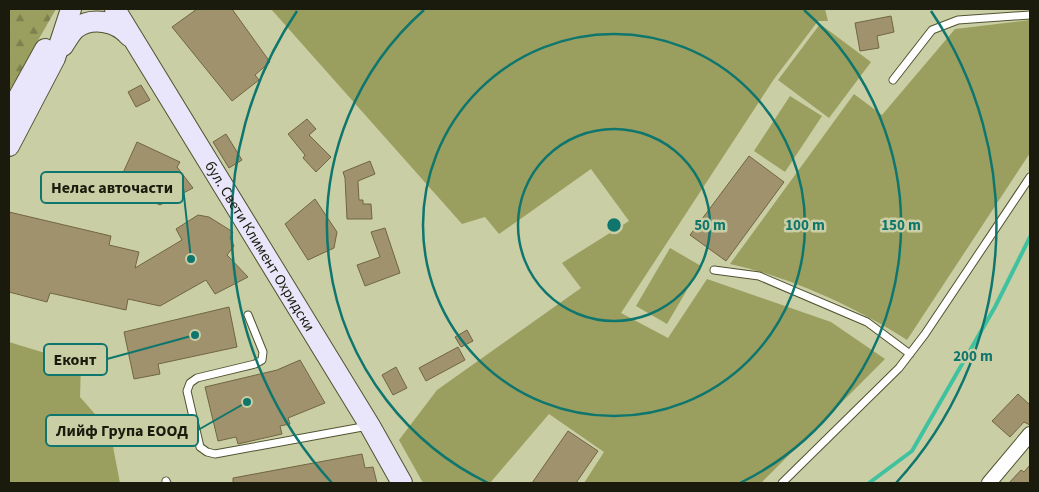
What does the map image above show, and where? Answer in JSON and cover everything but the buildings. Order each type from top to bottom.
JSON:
[{"type":"main road","points":[[55,58],[70,9]]},
{"type":"main road","points":[[9,114],[70,9]]},
{"type":"main road","name":"бул. Свети Климент Охридски","points":[[115,9],[370,426],[402,483]]},
{"type":"main road","points":[[9,146],[55,58],[75,29],[93,22],[115,24],[137,44]]},
{"type":"street","points":[[989,483],[1030,434]]},
{"type":"lane","points":[[893,80],[932,30],[958,20],[1030,14]]},
{"type":"lane","points":[[782,483],[899,368],[926,334],[1030,177]]},
{"type":"lane","points":[[714,270],[759,276],[867,322],[910,354]]},
{"type":"lane","points":[[248,315],[262,352],[262,360],[255,364],[197,378],[190,383],[187,391],[200,447],[207,452],[215,454],[370,426]]},
{"type":"green space","points":[[9,9],[56,9],[9,91]]},
{"type":"green space","points":[[271,9],[825,9],[828,21],[818,21],[774,79],[621,313],[668,338],[707,279],[831,322],[885,359],[761,483],[584,483],[604,452],[549,414],[490,483],[423,483],[399,440],[437,390],[581,288],[562,263],[629,221],[591,169],[499,234],[485,217],[462,224]]},
{"type":"green space","points":[[1030,20],[1030,153],[907,340],[866,316],[822,294],[776,277],[730,264],[854,94],[882,115],[955,29]]},
{"type":"green space","points":[[820,24],[871,62],[829,118],[778,80]]},
{"type":"green space","points":[[790,96],[822,116],[785,172],[754,151]]},
{"type":"green space","points":[[670,248],[701,266],[667,324],[636,306]]},
{"type":"green space","points":[[9,342],[81,364],[80,397],[110,431],[120,483],[9,483]]},
{"type":"waterway","points":[[869,483],[912,451],[995,307],[1030,237]]},
{"type":"place","name":"Нелас авточасти","points":[[191,259]]},
{"type":"place","name":"Еконт","points":[[195,335]]},
{"type":"place","name":"Лийф Група ЕООД","points":[[247,402]]}]
